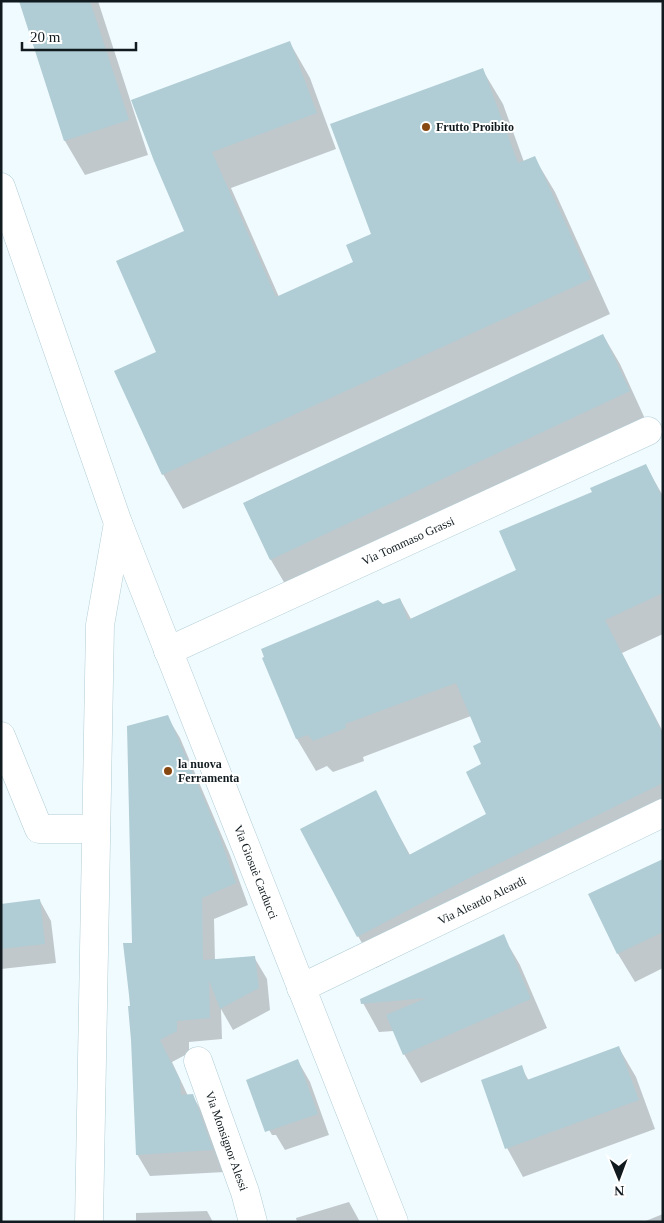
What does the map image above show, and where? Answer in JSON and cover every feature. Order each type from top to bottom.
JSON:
[{"type":"street","name":"Via Giosuè Carducci","points":[[1,187],[118,523],[394,1222]]},
{"type":"street","name":"Via Tommaso Grassi","points":[[168,651],[648,431]]},
{"type":"street","points":[[89,1222],[100,625],[118,523]]},
{"type":"street","points":[[1,736],[38,829],[96,829]]},
{"type":"street","name":"Via Aleardo Aleardi","points":[[301,988],[663,813]]},
{"type":"street","name":"Via Monsignor Alessi","points":[[198,1061],[245,1192],[253,1222]]},
{"type":"building","points":[[19,1],[90,1],[129,120],[64,141]]},
{"type":"building","points":[[290,41],[317,113],[212,152],[276,297],[353,262],[346,245],[371,234],[330,124],[483,68],[518,163],[535,156],[591,279],[162,475],[114,371],[156,352],[116,261],[184,231],[154,161],[131,100]]},
{"type":"building","points":[[603,334],[630,391],[270,560],[243,503]]},
{"type":"building","points":[[646,464],[663,499],[663,593],[605,620],[663,734],[663,783],[471,877],[357,937],[300,829],[376,790],[409,855],[486,814],[466,772],[481,764],[473,746],[481,742],[456,683],[345,724],[346,728],[313,741],[308,735],[296,739],[262,658],[264,657],[261,649],[378,600],[383,604],[400,598],[408,620],[516,570],[499,531],[592,492],[590,488]]},
{"type":"building","points":[[168,715],[218,832],[236,883],[202,898],[203,960],[255,956],[259,988],[220,1009],[209,980],[210,1018],[177,1021],[177,1031],[160,1040],[180,1080],[181,1095],[193,1094],[213,1150],[136,1155],[128,1006],[130,1006],[123,943],[132,943],[127,726]]},
{"type":"building","points":[[663,859],[663,932],[617,954],[588,894]]},
{"type":"building","points":[[40,899],[45,944],[1,949],[1,904]]},
{"type":"building","points":[[504,934],[531,999],[403,1055],[386,1015],[426,998],[361,1004],[360,999]]},
{"type":"building","points":[[619,1046],[639,1100],[505,1149],[481,1080],[522,1065],[527,1080]]},
{"type":"building","points":[[298,1059],[318,1114],[265,1132],[246,1080]]},
{"type":"place","name":"Frutto Proibito","points":[[426,127]]},
{"type":"place","name":"la nuova Ferramenta","points":[[168,771]]}]
